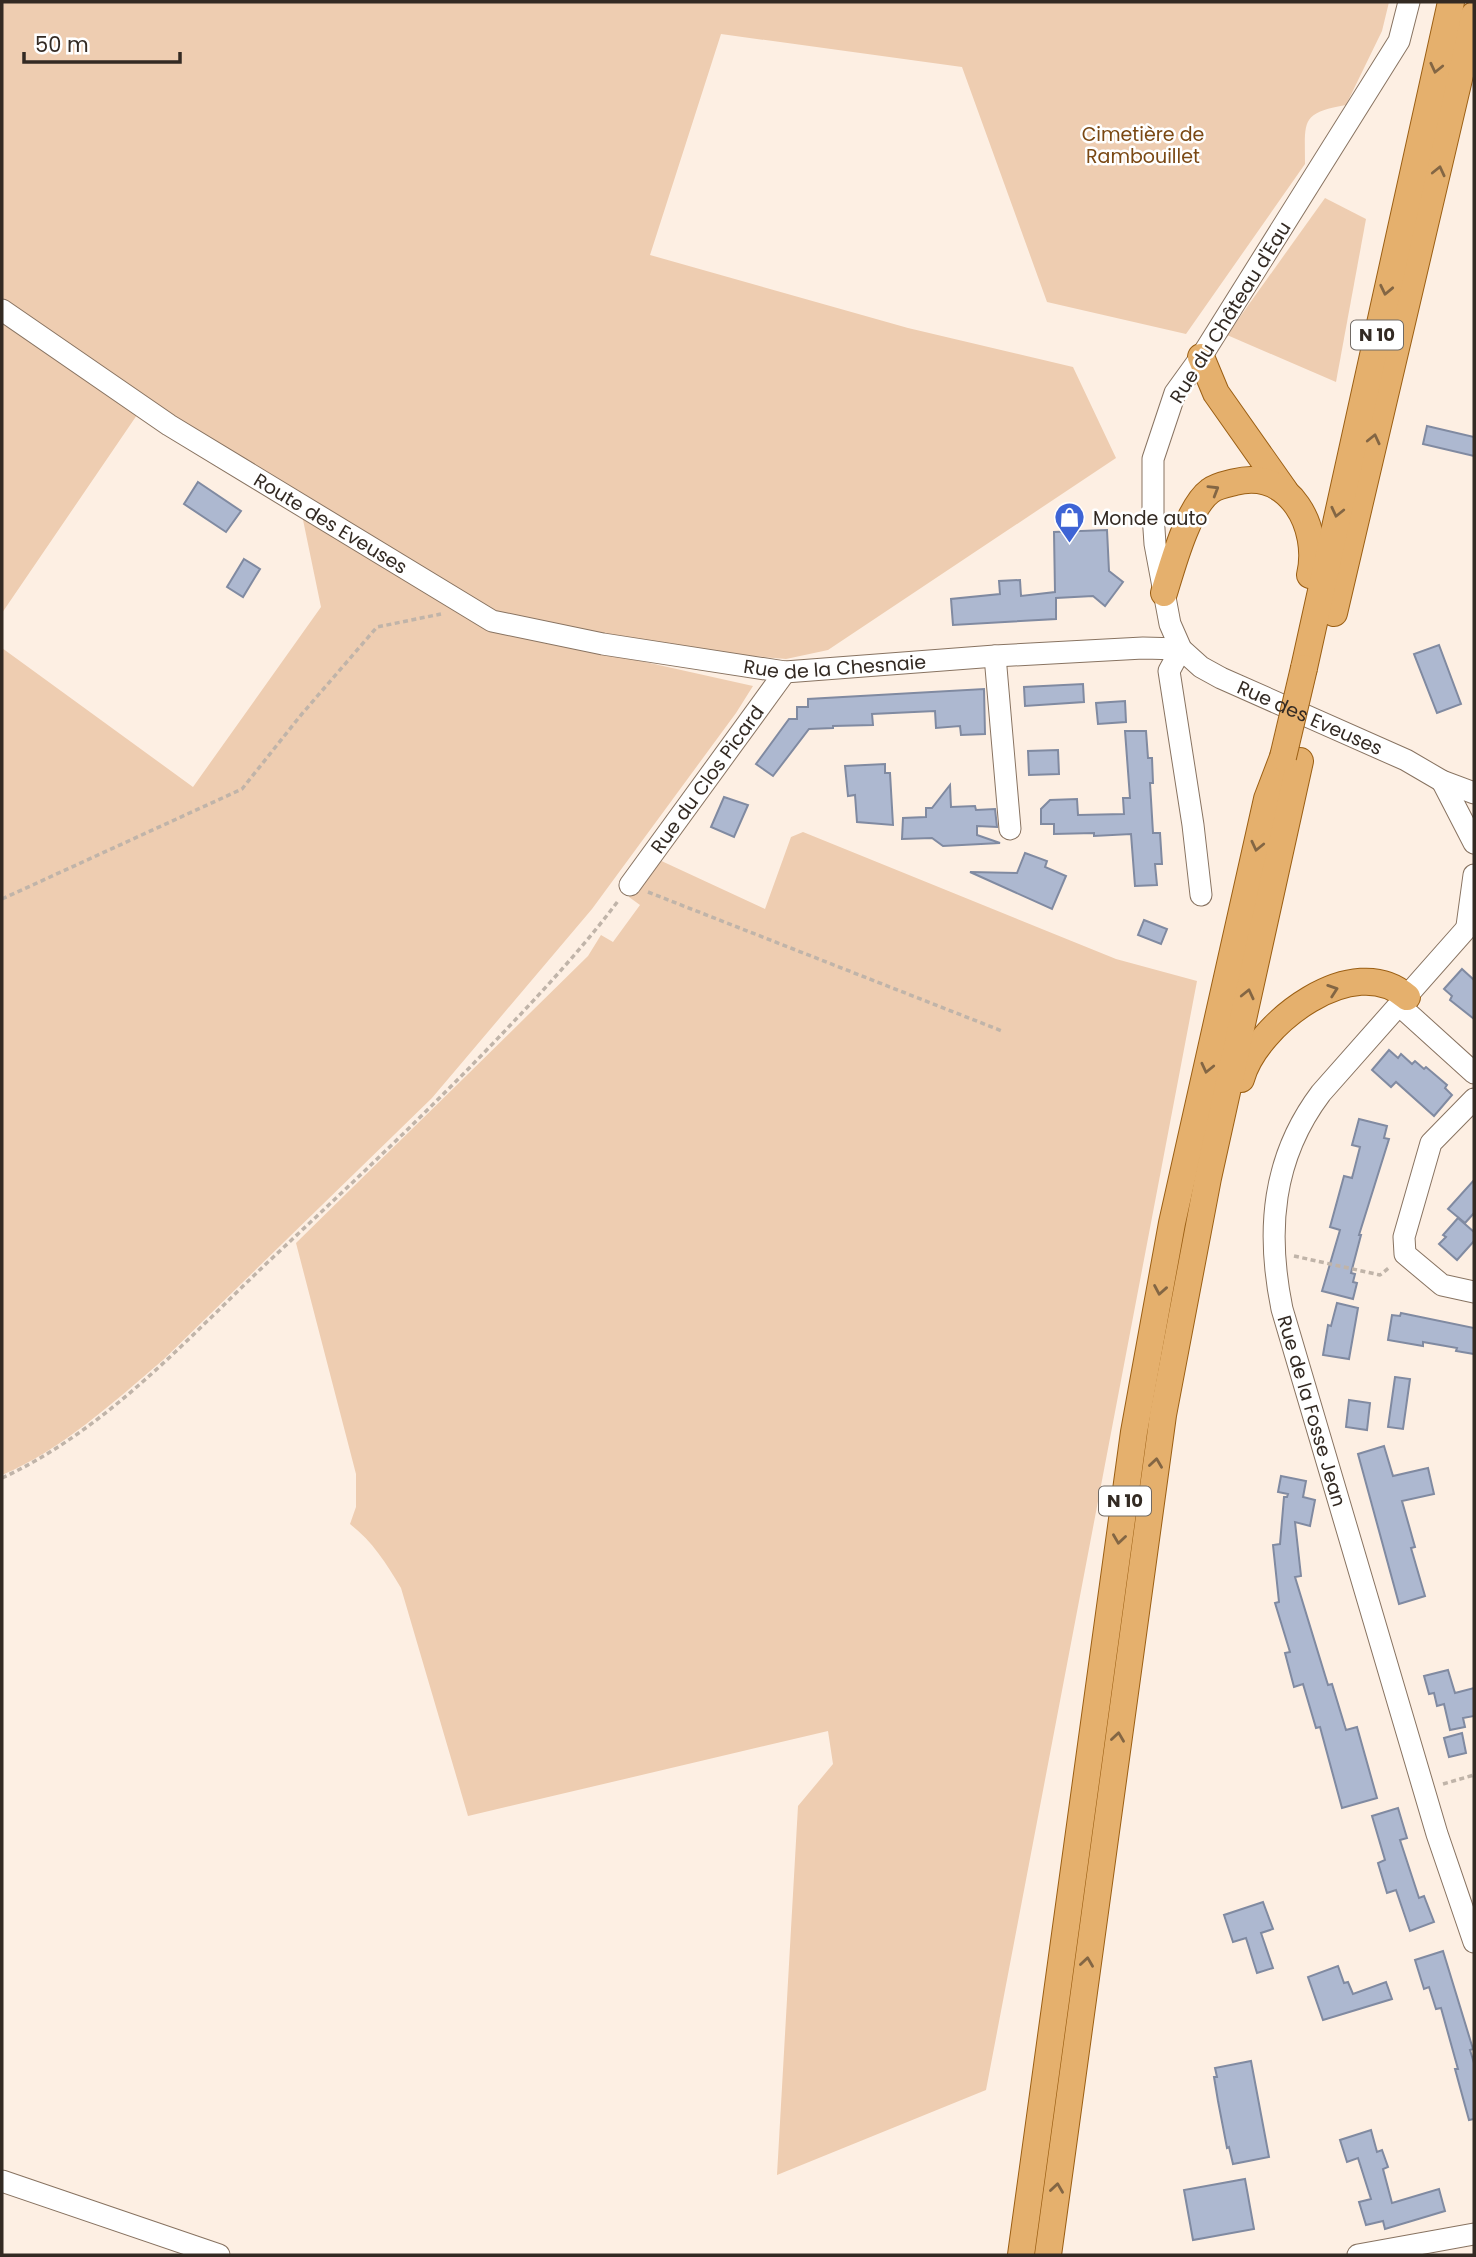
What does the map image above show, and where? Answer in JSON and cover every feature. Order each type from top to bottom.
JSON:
[{"type":"main road","name":"N 10","points":[[1048,2255],[1163,1415],[1285,757],[1451,2]]},
{"type":"main road","name":"N 10","points":[[1305,669],[1373,440],[1424,238],[1474,15]]},
{"type":"main road","points":[[1201,358],[1216,393],[1302,511],[1313,545],[1305,669]]},
{"type":"main road","points":[[1164,593],[1182,537],[1200,501],[1210,490],[1242,480],[1261,480],[1285,491]]},
{"type":"main road","name":"N 10","points":[[1021,2255],[1134,1432],[1172,1223],[1267,799],[1285,757]]},
{"type":"main road","points":[[1203,1204],[1215,1182],[1242,1074],[1252,1051],[1264,1036],[1310,999],[1328,990],[1357,982],[1382,983],[1399,990],[1403,1002]]},
{"type":"street","name":"Rue du Château d'Eau","points":[[1181,649],[1170,624],[1156,544],[1153,459],[1175,393],[1201,358],[1399,41],[1409,2]]},
{"type":"street","name":"Route des Eveuses","points":[[2,310],[169,425],[492,621]]},
{"type":"street","name":"Rue de la Chesnaie","points":[[492,621],[603,644],[785,672],[995,656],[1143,648],[1181,649]]},
{"type":"street","name":"Rue des Eveuses","points":[[1181,649],[1201,667],[1221,678],[1474,793]]},
{"type":"street","points":[[1181,649],[1169,671],[1194,825],[1201,895]]},
{"type":"street","points":[[995,656],[1010,829]]},
{"type":"street","name":"Rue du Clos Picard","points":[[630,885],[785,672]]},
{"type":"street","points":[[1442,780],[1474,843]]},
{"type":"street","name":"Rue de la Fosse Jean","points":[[1474,875],[1471,923],[1306,1113],[1279,1184],[1273,1251],[1282,1309],[1424,1790],[1474,1942]]},
{"type":"street","points":[[1403,1002],[1474,1073]]},
{"type":"street","points":[[1474,1099],[1431,1143],[1404,1237],[1405,1254],[1443,1285],[1474,1292]]},
{"type":"street","points":[[2,2181],[219,2255]]},
{"type":"street","points":[[1358,2255],[1474,2234]]},
{"type":"path","points":[[2,899],[242,789],[376,627],[471,607]]},
{"type":"path","points":[[2,1478],[79,1432],[113,1407],[163,1363],[435,1104],[563,969],[630,885],[1002,1031]]},
{"type":"path","points":[[1273,1251],[1380,1275],[1405,1254]]},
{"type":"path","points":[[1424,1790],[1474,1775]]},
{"type":"green space","name":"Cimetière de Rambouillet","points":[[2,2],[1389,2],[1382,31],[1346,105],[1320,112],[1308,121],[1305,164],[1186,334],[1047,302],[962,67],[721,34],[650,255],[908,328],[1073,367],[1116,458],[828,650],[786,659],[669,649],[488,627],[753,686],[592,909],[432,1098],[163,1360],[66,1439],[2,1475],[2,648],[193,787],[321,607],[302,515],[139,412],[2,613]]},
{"type":"green space","points":[[1325,198],[1366,219],[1336,382],[1227,335]]},
{"type":"green space","points":[[803,832],[1116,959],[1197,981],[986,2090],[777,2175],[798,1806],[833,1764],[828,1731],[468,1816],[401,1588],[372,1546],[350,1524],[356,1507],[356,1474],[296,1243],[588,956],[601,935],[613,942],[640,905],[629,897],[655,858],[765,909],[791,837]]},
{"type":"building","points":[[1427,426],[1474,437],[1474,456],[1423,444]]},
{"type":"building","points":[[198,482],[241,511],[226,532],[184,504]]},
{"type":"building","points":[[1107,530],[1109,571],[1123,582],[1105,606],[1093,596],[1056,598],[1056,619],[953,625],[951,599],[1000,594],[999,581],[1020,580],[1021,596],[1055,592],[1054,532]]},
{"type":"building","points":[[244,559],[260,569],[243,597],[227,587]]},
{"type":"building","points":[[1439,645],[1461,704],[1437,713],[1414,654]]},
{"type":"building","points":[[1083,684],[1084,702],[1025,706],[1024,687]]},
{"type":"building","points":[[984,689],[985,734],[961,735],[960,726],[936,728],[935,711],[872,714],[873,725],[809,729],[773,776],[756,764],[789,719],[797,719],[797,707],[808,707],[808,699]]},
{"type":"building","points":[[1125,701],[1126,722],[1098,724],[1096,703]]},
{"type":"building","points":[[1125,731],[1146,731],[1148,758],[1152,758],[1153,783],[1150,783],[1153,833],[1160,833],[1162,864],[1155,864],[1157,885],[1135,886],[1131,834],[1054,834],[1054,824],[1041,824],[1041,809],[1050,800],[1077,799],[1078,815],[1124,814],[1123,798],[1130,798]]},
{"type":"building","points":[[1058,750],[1059,774],[1029,775],[1028,751]]},
{"type":"building","points":[[885,764],[885,773],[890,773],[893,825],[857,822],[855,795],[848,796],[845,766]]},
{"type":"building","points":[[950,785],[951,807],[995,809],[997,827],[977,826],[977,835],[1000,843],[943,846],[932,838],[902,839],[903,818],[926,817],[926,808],[932,808]]},
{"type":"building","points":[[724,797],[748,805],[734,837],[711,827]]},
{"type":"building","points":[[1025,853],[1047,861],[1045,867],[1066,876],[1052,909],[970,872],[1017,873]]},
{"type":"building","points":[[1144,920],[1167,929],[1161,944],[1138,935]]},
{"type":"building","points":[[1462,969],[1474,980],[1474,1019],[1450,1000],[1452,996],[1444,989]]},
{"type":"building","points":[[1389,1050],[1398,1058],[1401,1054],[1412,1064],[1415,1061],[1424,1069],[1426,1067],[1447,1085],[1445,1088],[1452,1095],[1434,1116],[1396,1082],[1391,1087],[1372,1070]]},
{"type":"building","points":[[1359,1119],[1387,1126],[1384,1138],[1389,1139],[1359,1235],[1351,1273],[1355,1274],[1353,1282],[1357,1283],[1353,1299],[1322,1291],[1340,1230],[1330,1227],[1344,1176],[1352,1178],[1360,1147],[1352,1145]]},
{"type":"building","points":[[1474,1180],[1474,1213],[1465,1223],[1448,1209]]},
{"type":"building","points":[[1458,1218],[1474,1232],[1474,1241],[1457,1260],[1439,1244]]},
{"type":"building","points":[[1337,1303],[1358,1308],[1349,1359],[1323,1355],[1328,1325],[1331,1326]]},
{"type":"building","points":[[1401,1313],[1474,1328],[1474,1354],[1423,1342],[1423,1346],[1388,1340],[1392,1315],[1400,1316]]},
{"type":"building","points":[[1395,1377],[1410,1379],[1403,1429],[1388,1427]]},
{"type":"building","points":[[1349,1400],[1370,1403],[1367,1430],[1346,1427]]},
{"type":"building","points":[[1384,1446],[1393,1476],[1428,1468],[1434,1494],[1402,1501],[1415,1547],[1411,1548],[1425,1596],[1399,1604],[1358,1454]]},
{"type":"building","points":[[1281,1476],[1306,1481],[1303,1497],[1315,1500],[1310,1526],[1295,1522],[1301,1576],[1295,1577],[1328,1685],[1332,1684],[1346,1730],[1357,1727],[1377,1798],[1342,1808],[1320,1727],[1316,1728],[1303,1684],[1294,1687],[1285,1653],[1290,1652],[1275,1603],[1279,1602],[1273,1545],[1280,1544],[1284,1497],[1288,1494],[1278,1492]]},
{"type":"building","points":[[1448,1670],[1455,1693],[1474,1688],[1474,1716],[1463,1718],[1465,1727],[1450,1730],[1444,1704],[1437,1706],[1434,1693],[1429,1694],[1424,1676]]},
{"type":"building","points":[[1462,1733],[1466,1753],[1449,1757],[1444,1738]]},
{"type":"building","points":[[1398,1808],[1407,1838],[1400,1840],[1419,1898],[1424,1896],[1434,1922],[1410,1931],[1396,1890],[1387,1893],[1378,1863],[1385,1860],[1372,1816]]},
{"type":"building","points":[[1263,1902],[1273,1929],[1261,1933],[1273,1968],[1257,1973],[1246,1938],[1233,1942],[1224,1915]]},
{"type":"building","points":[[1443,1951],[1473,2049],[1470,2050],[1474,2063],[1474,2119],[1469,2120],[1441,2008],[1436,2009],[1429,1987],[1424,1989],[1415,1960]]},
{"type":"building","points":[[1338,1966],[1344,1983],[1348,1982],[1353,1994],[1386,1982],[1392,1999],[1323,2020],[1308,1977]]},
{"type":"building","points":[[1251,2061],[1269,2157],[1233,2164],[1229,2147],[1227,2148],[1218,2101],[1215,2068]]},
{"type":"building","points":[[1371,2130],[1377,2152],[1382,2150],[1388,2167],[1383,2169],[1392,2203],[1439,2189],[1445,2211],[1385,2229],[1383,2221],[1366,2225],[1359,2202],[1371,2199],[1358,2158],[1347,2162],[1340,2140]]},
{"type":"building","points":[[1245,2179],[1254,2229],[1193,2240],[1184,2190]]},
{"type":"place","name":"Monde auto","points":[[1070,545]]}]
